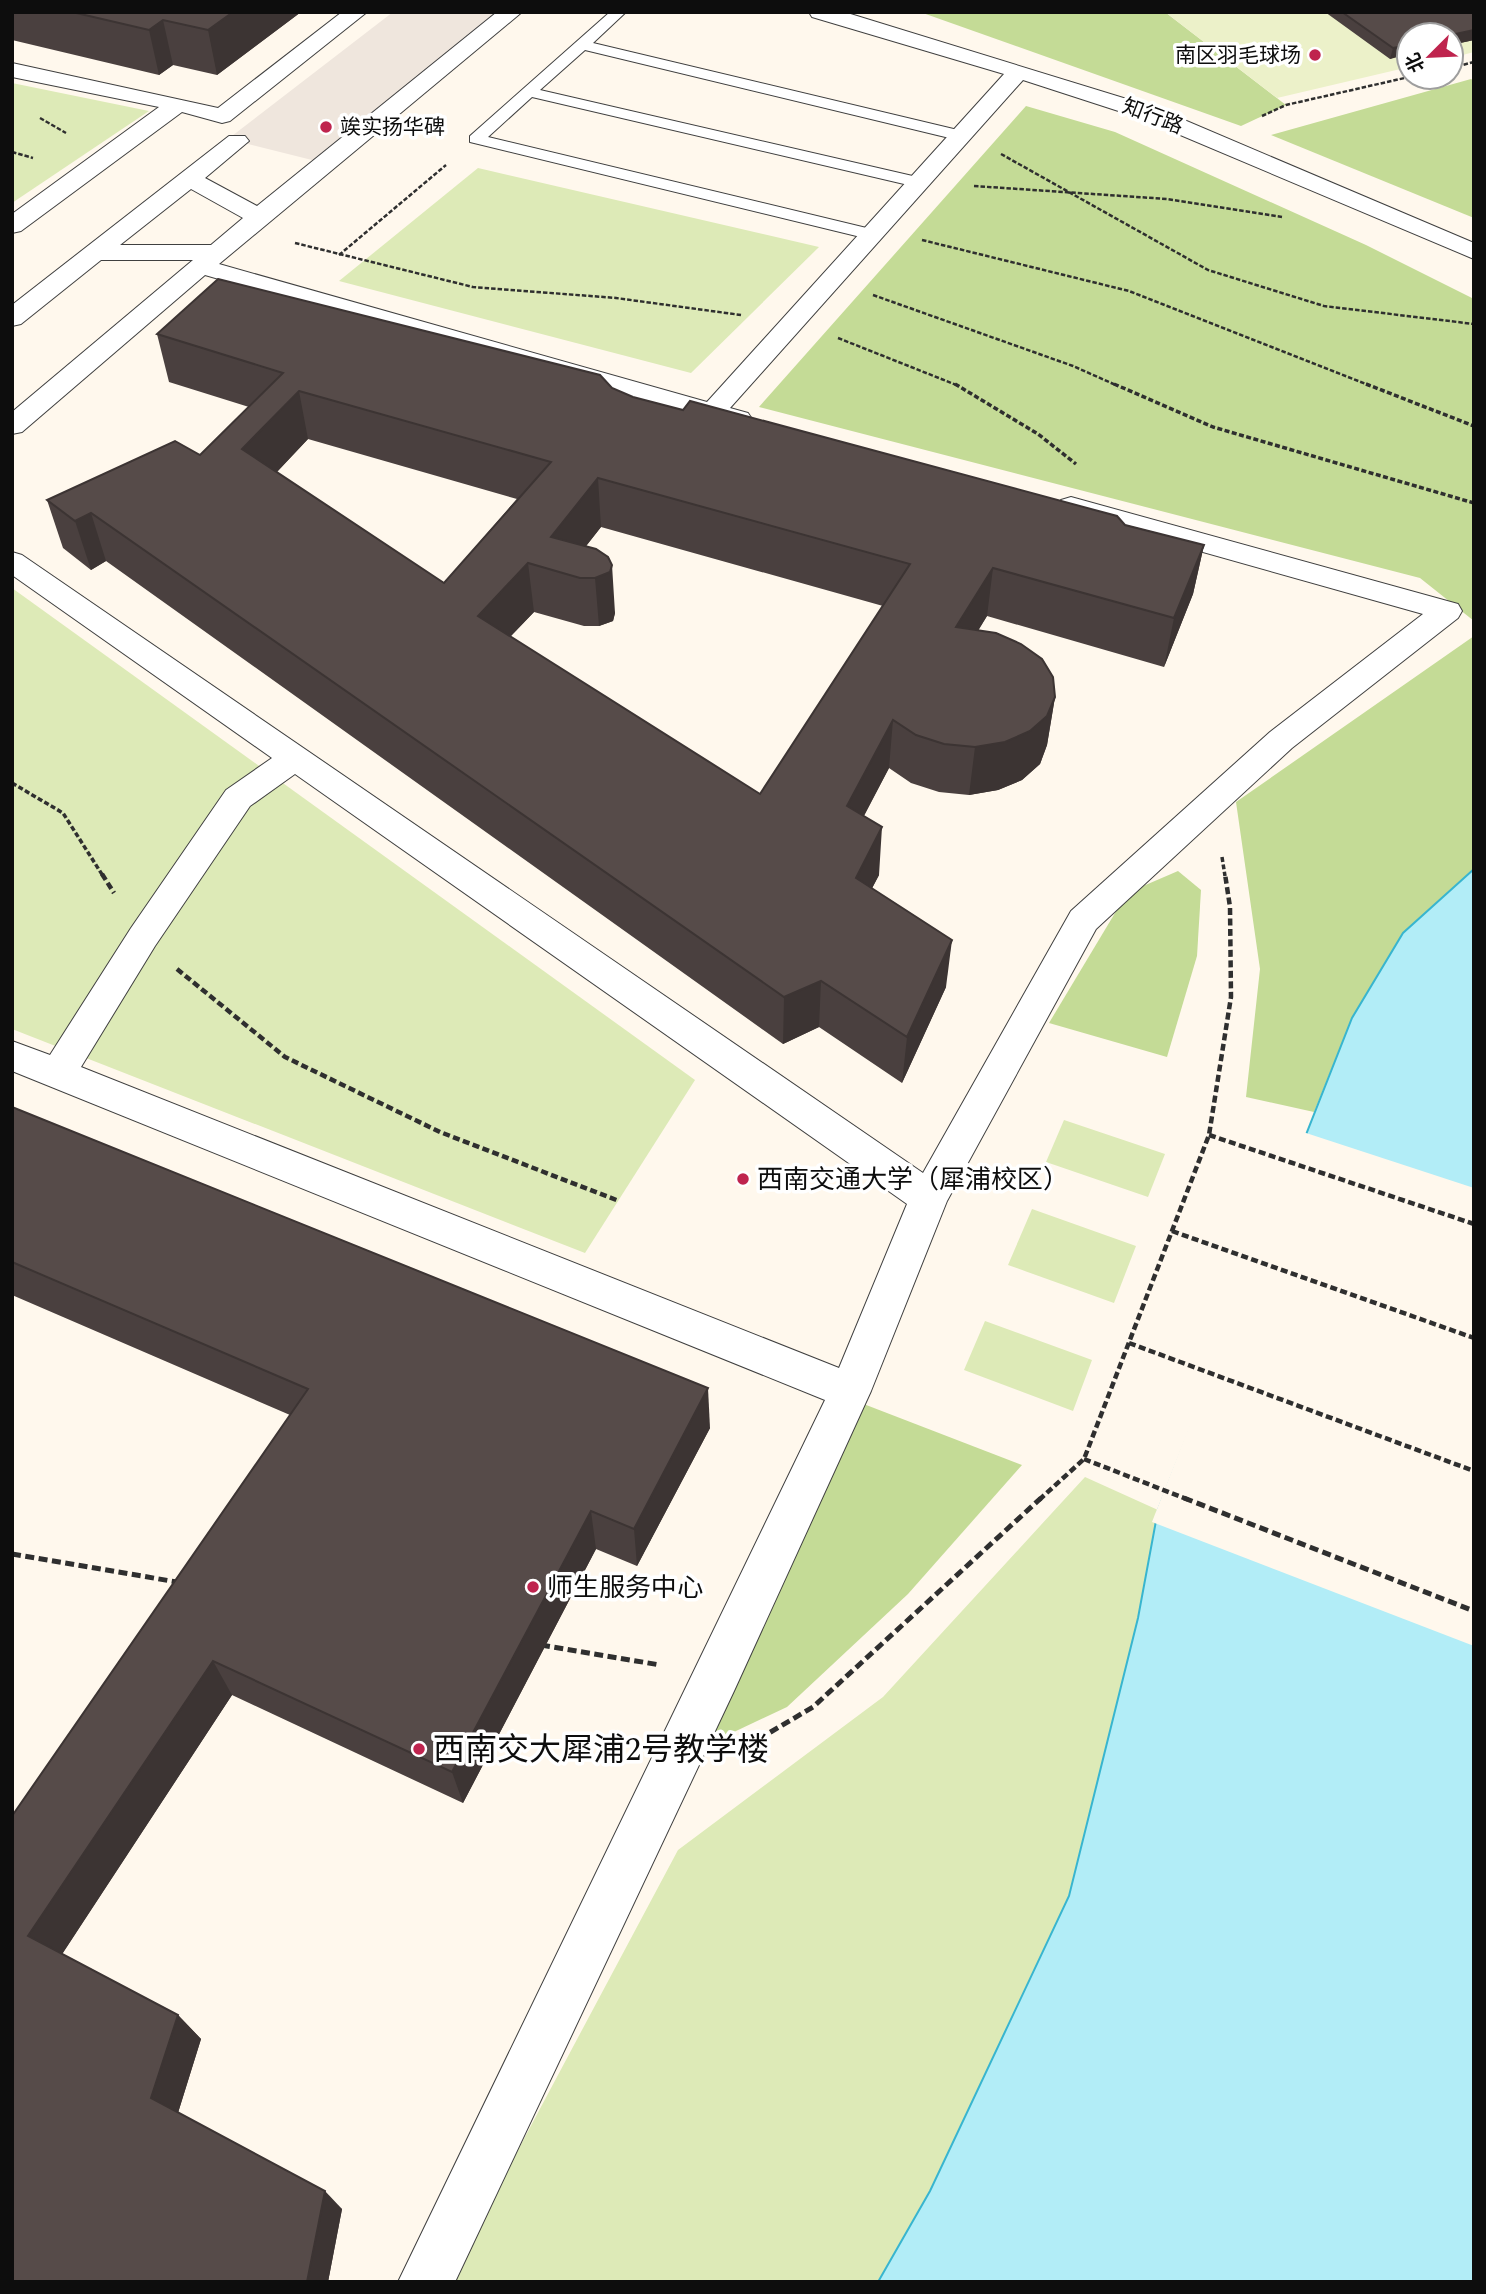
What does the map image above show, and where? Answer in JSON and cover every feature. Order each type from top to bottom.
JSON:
[{"type":"street","points":[[12,70],[178,104],[222,116],[356,12]]},
{"type":"street","points":[[12,426],[323,163],[511,12]]},
{"type":"street","name":"知行路","points":[[821,12],[1124,105],[1213,139],[1474,252]]},
{"type":"street","points":[[712,412],[1020,71]]},
{"type":"street","points":[[15,221],[178,104]]},
{"type":"street","points":[[12,318],[237,141]]},
{"type":"street","points":[[190,179],[252,223]]},
{"type":"street","points":[[94,253],[209,259],[766,426]]},
{"type":"street","points":[[426,2282],[718,1675],[850,1391],[929,1198],[1083,920],[1282,740],[1447,611],[1050,501]]},
{"type":"street","points":[[12,561],[929,1198]]},
{"type":"street","points":[[59,1072],[143,937],[238,798],[293,758]]},
{"type":"street","points":[[12,1055],[850,1391]]},
{"type":"lane","points":[[476,139],[619,12]]},
{"type":"lane","points":[[582,45],[962,136]]},
{"type":"lane","points":[[529,92],[917,182]]},
{"type":"lane","points":[[476,139],[873,235]]},
{"type":"path","points":[[1213,139],[1286,105],[1395,80]]},
{"type":"path","points":[[37,115],[81,141],[113,152]]},
{"type":"path","points":[[962,136],[1208,270],[1324,306],[1474,324]]},
{"type":"path","points":[[339,255],[476,139]]},
{"type":"path","points":[[12,150],[18,152]]},
{"type":"path","points":[[917,182],[1064,190],[1227,205],[1287,218]]},
{"type":"path","points":[[252,223],[339,255],[473,287],[548,291],[703,308],[835,337],[958,385],[1057,449],[1105,487],[1121,504],[1131,522]]},
{"type":"path","points":[[873,235],[915,239],[1129,291],[1474,426]]},
{"type":"path","points":[[832,281],[1073,366],[1213,427],[1474,503]]},
{"type":"path","points":[[12,783],[62,813],[143,937],[183,975],[285,1057],[440,1132],[619,1201]]},
{"type":"path","points":[[743,1749],[813,1707],[1084,1459],[1209,1135],[1231,997],[1230,907],[1213,803]]},
{"type":"path","points":[[1209,1135],[1474,1224]]},
{"type":"path","points":[[1172,1231],[1474,1338]]},
{"type":"path","points":[[1129,1343],[1474,1471]]},
{"type":"path","points":[[1084,1459],[1474,1611]]},
{"type":"path","points":[[12,1554],[189,1584]]},
{"type":"path","points":[[528,1643],[718,1675]]},
{"type":"green space","points":[[920,12],[1165,12],[1286,105],[1241,126]]},
{"type":"green space","name":"南区羽毛球场","points":[[1165,12],[1474,12],[1474,52],[1465,54],[1465,21],[1395,21],[1395,70],[1277,98]]},
{"type":"green space","points":[[1465,81],[1474,81],[1474,218],[1271,135],[1428,91],[1465,91]]},
{"type":"green space","points":[[12,83],[149,111],[12,203]]},
{"type":"green space","points":[[1026,106],[1115,132],[1366,245],[1474,299],[1474,621],[1420,578],[759,407]]},
{"type":"green space","points":[[478,168],[819,247],[691,373],[339,281]]},
{"type":"green space","points":[[12,588],[695,1080],[585,1253],[12,1029]]},
{"type":"green space","points":[[1474,636],[1474,869],[1403,933],[1352,1018],[1314,1112],[1246,1097],[1260,969],[1236,802]]},
{"type":"green space","points":[[1178,871],[1201,890],[1197,956],[1167,1057],[1049,1023],[1127,893]]},
{"type":"green space","points":[[1064,1120],[1165,1154],[1148,1197],[1046,1162]]},
{"type":"green space","points":[[1032,1209],[1136,1246],[1114,1303],[1008,1265]]},
{"type":"green space","points":[[985,1321],[1092,1360],[1073,1411],[964,1370]]},
{"type":"green space","points":[[861,1403],[1022,1465],[908,1594],[787,1707],[698,1749]]},
{"type":"green space","points":[[1085,1477],[1158,1510],[1138,1618],[1069,1896],[930,2191],[878,2282],[452,2282],[502,2180],[678,1850],[883,1697]]},
{"type":"shaded area","points":[[393,12],[513,12],[328,164],[228,139]]},
{"type":"water","points":[[1474,869],[1474,2282],[878,2282],[930,2191],[1069,1896],[1138,1618],[1158,1510],[1352,1018],[1403,933]]},
{"type":"pier","points":[[1303,1132],[1474,1188],[1474,1646],[1152,1522]]},
{"type":"building","points":[[72,12],[233,12],[208,30],[163,20],[149,30]]},
{"type":"building","points":[[1342,12],[1474,12],[1474,30],[1465,32],[1465,21],[1395,21],[1393,48]]},
{"type":"building","points":[[218,279],[600,375],[612,388],[633,397],[683,410],[690,401],[1117,516],[1125,525],[1204,545],[1174,618],[993,568],[956,627],[996,633],[1021,644],[1042,659],[1053,677],[1055,697],[1047,716],[1030,731],[1005,742],[975,747],[944,744],[916,735],[893,720],[847,806],[882,827],[856,878],[952,940],[907,1037],[821,981],[784,997],[91,513],[75,521],[47,500],[175,441],[200,455],[283,373],[157,334]],"holes":[[[299,391],[551,462],[444,583],[242,449]],[[598,478],[910,564],[760,794],[478,616],[528,563],[580,578],[595,578],[610,572],[612,565],[608,557],[596,549],[551,537]]]},
{"type":"building","name":"西南交大犀浦2号教学楼","points":[[12,1107],[708,1388],[634,1529],[591,1511],[452,1772],[213,1661],[28,1936],[178,2015],[151,2098],[325,2191],[307,2282],[12,2282],[12,1816],[308,1389],[12,1262]]},
{"type":"place","name":"南区羽毛球场","points":[[1315,55]]},
{"type":"place","name":"竢实扬华碑","points":[[326,127]]},
{"type":"place","name":"西南交通大学（犀浦校区）","points":[[743,1179]]},
{"type":"place","name":"师生服务中心","points":[[533,1587]]},
{"type":"place","name":"西南交大犀浦2号教学楼","points":[[419,1749]]}]
